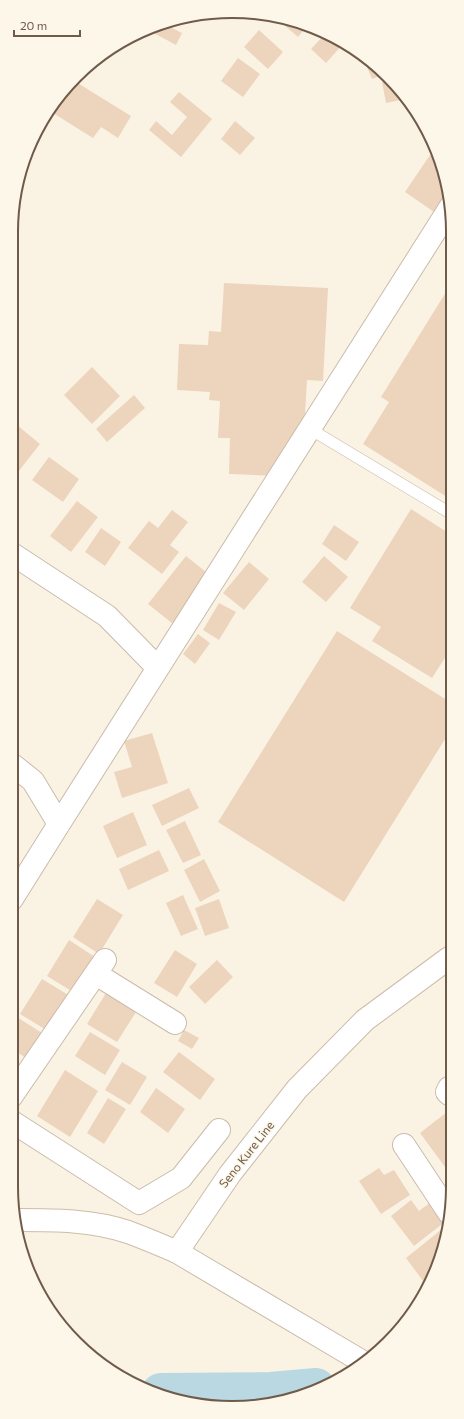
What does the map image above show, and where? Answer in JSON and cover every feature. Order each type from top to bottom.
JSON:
[{"type":"street","points":[[18,890],[446,215]]},
{"type":"street","points":[[18,558],[107,616],[158,668]]},
{"type":"street","points":[[18,769],[33,781],[59,824]]},
{"type":"street","name":"Seno Kure Line","points":[[177,1252],[230,1174],[297,1089],[365,1020],[446,960]]},
{"type":"street","points":[[18,1087],[100,967],[175,1023]]},
{"type":"street","points":[[18,1125],[139,1203],[181,1178],[219,1130]]},
{"type":"street","points":[[404,1145],[445,1208]]},
{"type":"street","points":[[21,1220],[64,1220],[98,1225],[128,1232],[177,1252],[359,1359]]},
{"type":"lane","points":[[310,429],[446,511]]},
{"type":"building","points":[[283,24],[304,30],[298,37]]},
{"type":"building","points":[[170,27],[182,33],[176,45],[153,33]]},
{"type":"building","points":[[259,30],[283,52],[268,69],[244,47]]},
{"type":"building","points":[[322,38],[340,48],[326,63],[311,49]]},
{"type":"building","points":[[238,58],[260,74],[243,97],[221,81]]},
{"type":"building","points":[[366,66],[379,77],[372,79]]},
{"type":"building","points":[[382,82],[384,82],[400,100],[386,103]]},
{"type":"building","points":[[78,84],[131,116],[118,138],[101,127],[93,138],[54,114]]},
{"type":"building","points":[[179,92],[212,119],[181,157],[149,130],[156,121],[172,135],[187,117],[170,102]]},
{"type":"building","points":[[235,121],[255,138],[240,155],[221,139]]},
{"type":"building","points":[[430,155],[433,157],[439,177],[444,204],[437,214],[405,192]]},
{"type":"building","points":[[224,283],[328,288],[323,381],[307,380],[304,430],[278,476],[229,474],[230,438],[218,438],[220,401],[209,400],[210,392],[177,390],[179,344],[208,345],[209,331],[221,332]]},
{"type":"building","points":[[446,292],[446,496],[363,444],[389,402],[381,397]]},
{"type":"building","points":[[92,367],[120,396],[92,424],[64,395]]},
{"type":"building","points":[[134,395],[145,408],[107,442],[96,429]]},
{"type":"building","points":[[18,426],[40,444],[18,472]]},
{"type":"building","points":[[49,457],[79,479],[63,502],[32,480]]},
{"type":"building","points":[[77,501],[98,517],[71,552],[50,536]]},
{"type":"building","points":[[411,509],[446,531],[446,656],[432,678],[372,641],[381,627],[350,608]]},
{"type":"building","points":[[172,510],[188,522],[170,545],[179,552],[162,574],[128,548],[149,521],[158,528]]},
{"type":"building","points":[[334,525],[359,542],[346,561],[322,544]]},
{"type":"building","points":[[101,528],[121,542],[105,566],[85,552]]},
{"type":"building","points":[[186,556],[211,576],[173,624],[148,604]]},
{"type":"building","points":[[324,556],[348,577],[326,602],[302,582]]},
{"type":"building","points":[[249,562],[269,579],[244,610],[223,593]]},
{"type":"building","points":[[219,603],[236,612],[219,640],[203,630]]},
{"type":"building","points":[[337,631],[446,699],[446,737],[344,902],[218,822]]},
{"type":"building","points":[[198,634],[210,643],[195,664],[183,654]]},
{"type":"building","points":[[152,733],[168,783],[122,798],[114,772],[132,767],[124,741]]},
{"type":"building","points":[[189,788],[199,808],[162,826],[152,805]]},
{"type":"building","points":[[133,812],[147,845],[117,858],[103,826]]},
{"type":"building","points":[[185,821],[201,855],[183,863],[166,830]]},
{"type":"building","points":[[159,850],[169,871],[128,890],[119,869]]},
{"type":"building","points":[[204,859],[220,891],[200,902],[184,870]]},
{"type":"building","points":[[183,895],[198,929],[181,936],[166,903]]},
{"type":"building","points":[[97,899],[123,915],[99,954],[73,937]]},
{"type":"building","points":[[219,899],[229,928],[205,936],[195,908]]},
{"type":"building","points":[[69,940],[95,957],[73,992],[47,976]]},
{"type":"building","points":[[175,950],[197,964],[177,997],[154,983]]},
{"type":"building","points":[[217,960],[233,977],[205,1004],[189,987]]},
{"type":"building","points":[[42,979],[70,996],[48,1031],[20,1014]]},
{"type":"building","points":[[106,993],[136,1012],[117,1042],[87,1024]]},
{"type":"building","points":[[18,1018],[42,1033],[26,1058],[18,1053]]},
{"type":"building","points":[[184,1030],[199,1038],[192,1049],[178,1041]]},
{"type":"building","points":[[90,1032],[120,1050],[105,1075],[75,1056]]},
{"type":"building","points":[[179,1052],[215,1079],[200,1100],[163,1072]]},
{"type":"building","points":[[122,1062],[147,1077],[130,1105],[105,1090]]},
{"type":"building","points":[[65,1070],[98,1091],[70,1137],[37,1116]]},
{"type":"building","points":[[156,1088],[185,1109],[168,1133],[140,1112]]},
{"type":"building","points":[[108,1098],[126,1109],[104,1144],[87,1133]]},
{"type":"building","points":[[446,1113],[446,1166],[445,1167],[420,1133]]},
{"type":"building","points":[[379,1168],[384,1175],[394,1170],[410,1195],[381,1214],[359,1181]]},
{"type":"building","points":[[411,1200],[419,1211],[431,1202],[444,1218],[443,1224],[414,1246],[391,1216]]},
{"type":"building","points":[[442,1229],[435,1256],[425,1279],[423,1281],[406,1258]]},
{"type":"waterway","points":[[173,1393],[271,1392],[303,1389]]}]
